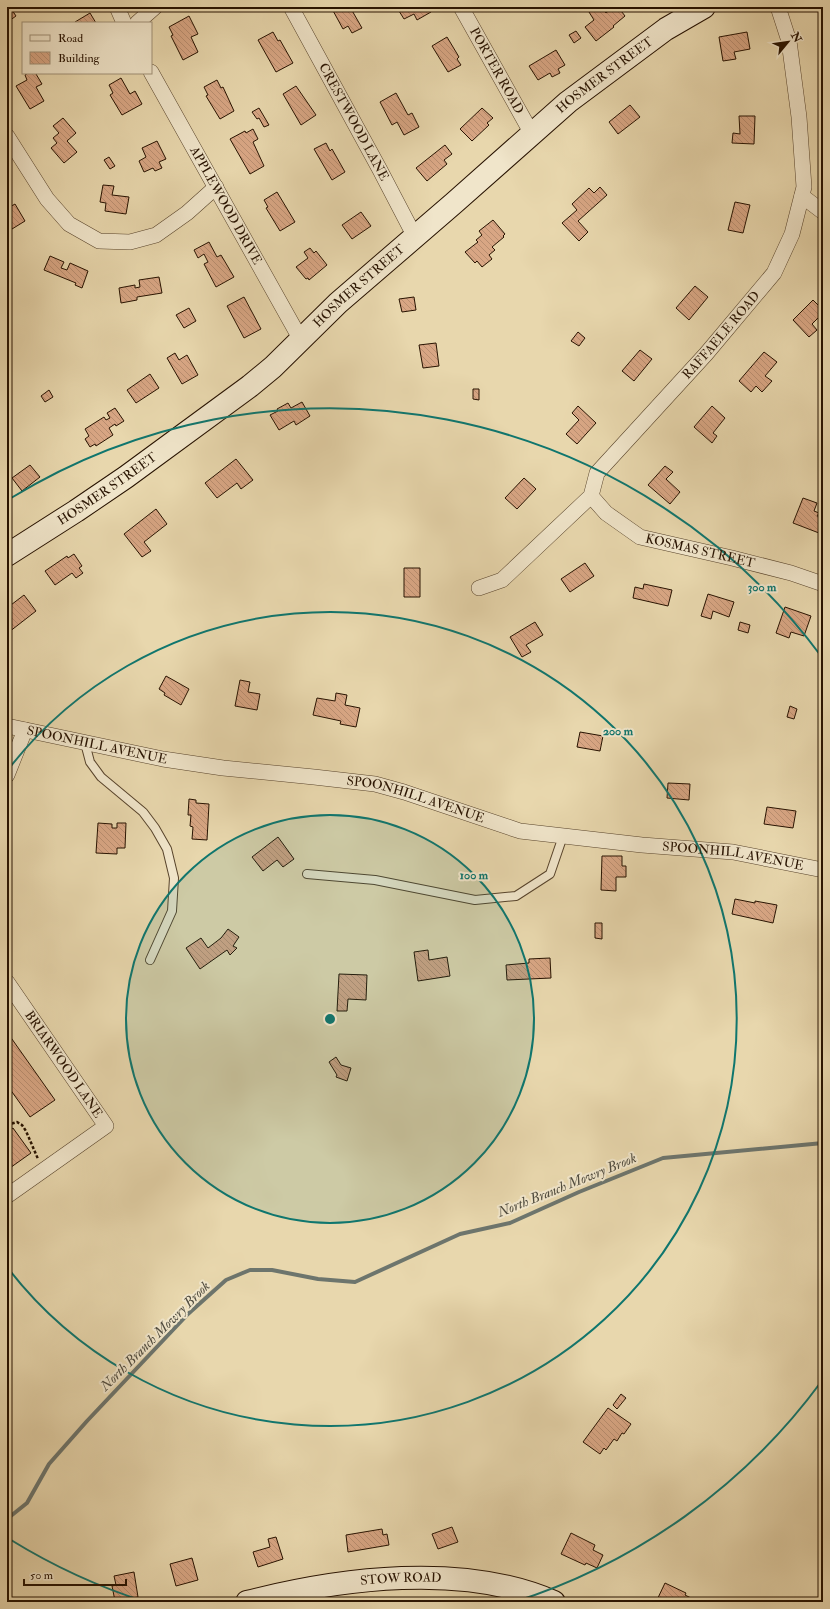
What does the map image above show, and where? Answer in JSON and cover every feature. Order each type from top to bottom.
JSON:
[{"type":"street","points":[[117,7],[124,22]]},
{"type":"street","points":[[138,22],[155,7]]},
{"type":"street","name":"CRESTWOOD LANE","points":[[291,7],[380,170],[414,237]]},
{"type":"street","name":"PORTER ROAD","points":[[461,7],[532,134]]},
{"type":"street","name":"HOSMER STREET","points":[[7,555],[76,511],[176,441],[250,386],[273,367],[338,303],[592,83],[666,29],[704,7]]},
{"type":"street","name":"RAFFAELE ROAD","points":[[479,588],[502,580],[590,496],[597,473],[706,354],[774,273],[792,234],[804,187],[799,117],[789,41],[778,7]]},
{"type":"street","name":"APPLEWOOD DRIVE","points":[[152,74],[301,340]]},
{"type":"street","points":[[7,136],[47,199],[68,224],[99,241],[130,242],[156,235],[187,213],[216,187]]},
{"type":"street","points":[[802,196],[823,212]]},
{"type":"street","name":"KOSMAS STREET","points":[[590,496],[606,513],[640,537],[791,573],[823,584]]},
{"type":"street","name":"SPOONHILL AVENUE","points":[[7,726],[133,754],[193,764],[375,784],[404,792],[520,831],[642,845],[733,852],[823,870]]},
{"type":"street","points":[[7,775],[26,730]]},
{"type":"street","name":"BRIARWOOD LANE","points":[[7,982],[106,1126],[7,1196]]},
{"type":"street","name":"STOW ROAD","points":[[247,1602],[274,1595],[334,1584],[425,1578],[486,1582],[516,1588],[554,1602]]},
{"type":"lane","points":[[85,743],[90,762],[101,777],[143,812],[155,828],[167,849],[174,878],[172,911],[150,960]]},
{"type":"lane","points":[[307,874],[375,880],[475,900],[516,896],[550,874],[563,836]]},
{"type":"path","points":[[7,1124],[17,1122],[22,1125],[35,1155],[45,1170]]},
{"type":"building","points":[[331,7],[350,7],[362,28],[352,33],[348,26],[343,29]]},
{"type":"building","points":[[405,7],[427,7],[431,12],[417,20],[414,14],[404,19],[399,11]]},
{"type":"building","points":[[596,7],[601,7],[606,13],[613,7],[618,7],[625,16],[596,41],[585,27],[594,20],[589,12]]},
{"type":"building","points":[[12,10],[16,16],[9,21],[7,13]]},
{"type":"building","points":[[90,13],[95,22],[75,22]]},
{"type":"building","points":[[189,16],[198,34],[191,37],[198,52],[183,60],[171,36],[173,35],[169,27]]},
{"type":"building","points":[[576,31],[581,38],[574,43],[569,35]]},
{"type":"building","points":[[273,32],[278,41],[280,40],[293,63],[276,72],[258,40]]},
{"type":"building","points":[[747,32],[750,49],[734,52],[736,59],[723,61],[719,37]]},
{"type":"building","points":[[447,37],[459,57],[457,59],[461,65],[448,72],[432,46]]},
{"type":"building","points":[[556,50],[565,65],[558,69],[560,73],[552,77],[550,73],[538,80],[529,66]]},
{"type":"building","points":[[36,74],[42,84],[36,87],[44,101],[30,109],[16,86],[27,80],[25,75]]},
{"type":"building","points":[[121,78],[130,94],[135,91],[142,104],[122,115],[110,95],[113,93],[109,85]]},
{"type":"building","points":[[217,80],[221,88],[223,87],[234,111],[220,119],[206,96],[208,95],[204,87]]},
{"type":"building","points":[[296,86],[316,115],[301,125],[283,94]]},
{"type":"building","points":[[396,93],[408,115],[412,113],[419,127],[404,135],[397,122],[392,125],[380,102]]},
{"type":"building","points":[[630,105],[640,117],[618,134],[609,122]]},
{"type":"building","points":[[259,108],[269,125],[264,127],[259,118],[257,119],[252,112]]},
{"type":"building","points":[[482,108],[493,118],[487,123],[489,125],[472,141],[460,129]]},
{"type":"building","points":[[739,116],[755,116],[754,144],[732,143],[733,133],[740,134]]},
{"type":"building","points":[[63,118],[76,133],[67,141],[77,152],[64,163],[51,148],[57,143],[53,138],[59,133],[53,126]]},
{"type":"building","points":[[253,129],[258,139],[253,142],[264,166],[250,174],[230,139],[245,131],[246,133]]},
{"type":"building","points":[[157,141],[166,159],[159,162],[162,168],[155,171],[153,168],[144,172],[139,161],[146,157],[142,148]]},
{"type":"building","points":[[326,143],[330,151],[332,149],[345,172],[332,180],[314,149]]},
{"type":"building","points":[[445,145],[452,154],[444,160],[447,164],[427,181],[416,168]]},
{"type":"building","points":[[109,157],[115,166],[110,169],[104,160]]},
{"type":"building","points":[[103,185],[114,186],[112,195],[129,197],[126,214],[105,211],[106,203],[100,202]]},
{"type":"building","points":[[600,187],[607,195],[578,221],[588,232],[579,241],[562,223],[577,210],[572,204],[589,188],[594,193]]},
{"type":"building","points":[[277,192],[295,222],[280,231],[266,208],[268,207],[264,200]]},
{"type":"building","points":[[735,202],[750,205],[743,233],[728,230]]},
{"type":"building","points":[[15,204],[25,221],[12,229],[7,221],[7,206],[8,208]]},
{"type":"building","points":[[361,212],[371,226],[352,239],[342,225]]},
{"type":"building","points":[[493,220],[505,234],[503,236],[504,237],[492,247],[495,250],[489,255],[492,259],[482,267],[477,261],[475,263],[465,252],[478,242],[476,240],[482,235],[479,231]]},
{"type":"building","points":[[209,242],[217,257],[221,255],[234,277],[216,287],[204,264],[208,262],[204,254],[198,258],[194,250]]},
{"type":"building","points":[[310,248],[314,253],[316,251],[327,265],[309,280],[308,278],[306,279],[296,267],[308,258],[304,252]]},
{"type":"building","points":[[50,256],[64,262],[61,268],[67,270],[70,263],[88,271],[82,288],[75,285],[76,283],[44,270]]},
{"type":"building","points":[[159,277],[162,293],[137,297],[137,300],[121,303],[119,288],[135,285],[135,288],[140,287],[139,280]]},
{"type":"building","points":[[695,286],[708,297],[689,320],[676,308]]},
{"type":"building","points":[[244,297],[261,329],[244,338],[227,306]]},
{"type":"building","points":[[414,297],[416,310],[402,312],[399,299]]},
{"type":"building","points":[[813,300],[823,310],[823,313],[812,324],[817,330],[809,337],[793,320]]},
{"type":"building","points":[[189,308],[196,321],[184,328],[176,315]]},
{"type":"building","points":[[578,332],[585,338],[579,346],[571,341]]},
{"type":"building","points":[[436,343],[439,366],[423,368],[419,345]]},
{"type":"building","points":[[640,350],[652,359],[634,381],[622,371]]},
{"type":"building","points":[[764,352],[777,362],[765,376],[772,381],[762,392],[756,386],[751,392],[739,381]]},
{"type":"building","points":[[175,353],[179,360],[187,355],[198,375],[182,384],[167,358]]},
{"type":"building","points":[[150,374],[159,388],[136,403],[127,390]]},
{"type":"building","points":[[473,389],[479,389],[479,400],[473,399]]},
{"type":"building","points":[[49,390],[53,397],[45,402],[41,396]]},
{"type":"building","points":[[302,402],[310,416],[296,425],[294,421],[279,430],[270,415],[288,403],[291,408]]},
{"type":"building","points":[[578,406],[596,423],[577,444],[566,434],[579,420],[572,413]]},
{"type":"building","points":[[712,406],[725,418],[713,433],[717,436],[712,443],[694,427]]},
{"type":"building","points":[[115,408],[124,421],[109,428],[113,435],[96,446],[95,444],[90,447],[85,439],[89,436],[85,429],[104,417],[106,420],[110,418],[107,413]]},
{"type":"building","points":[[236,459],[253,480],[241,489],[237,483],[217,498],[205,483]]},
{"type":"building","points":[[30,465],[40,477],[22,491],[12,478]]},
{"type":"building","points":[[665,466],[673,472],[666,479],[680,492],[670,504],[648,485]]},
{"type":"building","points":[[524,478],[536,489],[517,509],[505,498]]},
{"type":"building","points":[[803,498],[817,503],[814,511],[819,513],[817,516],[823,518],[823,524],[819,533],[793,523]]},
{"type":"building","points":[[156,509],[167,524],[144,542],[151,551],[142,557],[124,534]]},
{"type":"building","points":[[74,554],[82,566],[79,568],[83,573],[76,578],[72,573],[55,585],[45,571],[67,556],[68,558]]},
{"type":"building","points":[[585,563],[594,576],[570,592],[561,579]]},
{"type":"building","points":[[404,568],[420,568],[420,597],[404,597]]},
{"type":"building","points":[[644,584],[672,590],[668,606],[633,598],[635,587],[643,589]]},
{"type":"building","points":[[708,594],[734,602],[729,617],[713,611],[711,619],[701,616]]},
{"type":"building","points":[[24,595],[36,611],[9,632],[7,629],[7,608]]},
{"type":"building","points":[[785,607],[811,616],[804,636],[791,632],[789,638],[776,633]]},
{"type":"building","points":[[535,622],[543,635],[526,645],[531,652],[522,657],[510,637]]},
{"type":"building","points":[[740,622],[750,625],[748,633],[738,630]]},
{"type":"building","points":[[166,676],[189,689],[181,705],[164,695],[165,693],[159,689]]},
{"type":"building","points":[[240,680],[250,682],[248,692],[260,694],[257,710],[235,706]]},
{"type":"building","points":[[336,693],[347,695],[345,705],[360,708],[356,727],[340,724],[341,721],[313,715],[317,698],[335,701]]},
{"type":"building","points":[[790,706],[797,709],[794,719],[787,717]]},
{"type":"building","points":[[580,732],[603,736],[600,751],[577,747]]},
{"type":"building","points":[[668,783],[690,784],[689,800],[667,798]]},
{"type":"building","points":[[189,799],[196,800],[196,803],[209,804],[207,840],[192,839],[193,827],[190,826],[191,815],[188,815]]},
{"type":"building","points":[[767,807],[796,811],[793,828],[764,824]]},
{"type":"building","points":[[98,823],[112,824],[112,828],[117,828],[117,823],[126,823],[125,848],[117,848],[117,854],[96,853]]},
{"type":"building","points":[[278,837],[294,859],[283,867],[277,860],[263,871],[252,857]]},
{"type":"building","points":[[602,856],[622,856],[622,866],[626,866],[626,877],[616,877],[616,891],[601,890]]},
{"type":"building","points":[[735,899],[777,905],[773,923],[732,914]]},
{"type":"building","points":[[595,923],[602,923],[602,939],[595,938]]},
{"type":"building","points":[[228,929],[239,937],[233,946],[237,948],[230,955],[227,950],[200,969],[186,948],[201,938],[208,948],[221,938]]},
{"type":"building","points":[[428,950],[429,960],[447,957],[450,976],[418,981],[414,952]]},
{"type":"building","points":[[550,958],[551,978],[507,980],[506,965],[529,963],[529,959]]},
{"type":"building","points":[[339,974],[367,975],[366,1000],[348,999],[347,1011],[337,1011]]},
{"type":"building","points":[[7,1032],[55,1100],[30,1117],[7,1085]]},
{"type":"building","points":[[336,1057],[341,1065],[351,1068],[347,1081],[336,1077],[337,1075],[329,1062]]},
{"type":"building","points":[[13,1128],[31,1153],[7,1170],[7,1132]]},
{"type":"building","points":[[621,1394],[626,1398],[617,1409],[613,1405]]},
{"type":"building","points":[[608,1408],[631,1424],[624,1434],[622,1433],[617,1441],[614,1439],[606,1450],[604,1448],[600,1454],[583,1442]]},
{"type":"building","points":[[452,1527],[458,1542],[438,1549],[432,1534]]},
{"type":"building","points":[[382,1529],[383,1535],[387,1534],[389,1545],[348,1552],[346,1535]]},
{"type":"building","points":[[571,1533],[595,1545],[593,1550],[603,1555],[597,1568],[586,1563],[585,1565],[561,1554]]},
{"type":"building","points":[[276,1537],[283,1559],[258,1567],[253,1552],[270,1547],[268,1539]]},
{"type":"building","points":[[192,1558],[198,1580],[176,1586],[170,1564]]},
{"type":"building","points":[[134,1572],[138,1597],[115,1601],[112,1586],[116,1585],[114,1576]]},
{"type":"building","points":[[665,1583],[686,1593],[685,1595],[695,1600],[694,1602],[656,1602]]},
{"type":"waterway","name":"North Branch Mowry Brook","points":[[7,1519],[27,1503],[49,1464],[87,1421],[188,1314],[226,1280],[250,1270],[272,1270],[318,1279],[355,1282],[460,1234],[510,1223],[579,1192],[663,1158],[823,1143]]}]
